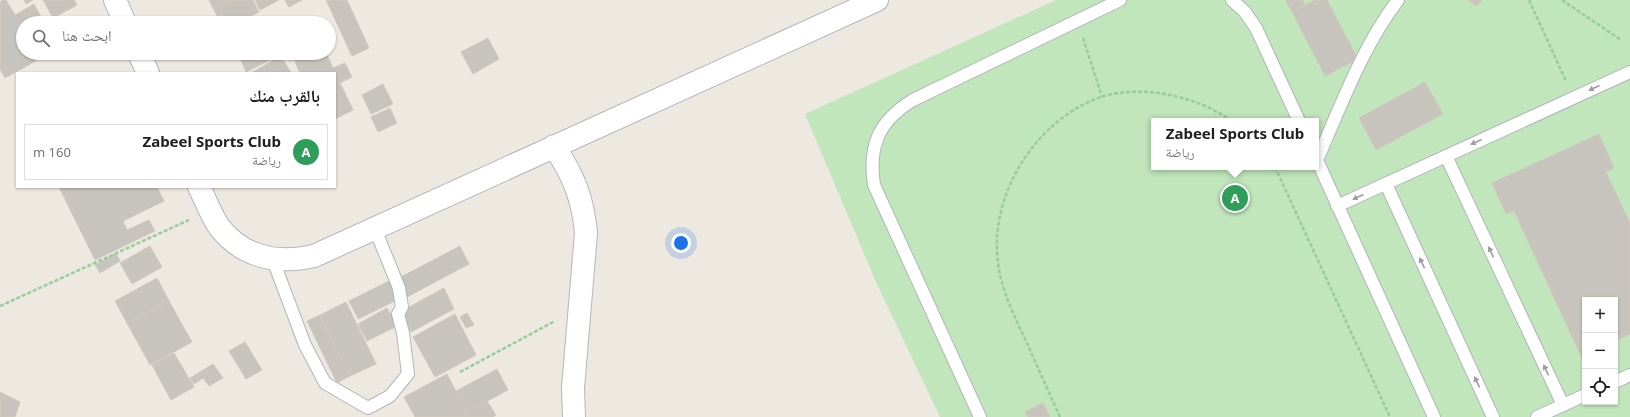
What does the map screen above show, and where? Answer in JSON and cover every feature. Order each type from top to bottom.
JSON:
[{"type":"street","points":[[115,0],[122,16]]},
{"type":"street","points":[[199,188],[220,227],[230,238],[242,247],[255,254],[272,260],[299,259],[314,256],[877,0]]},
{"type":"street","points":[[142,60],[148,72]]},
{"type":"street","points":[[554,146],[568,167],[575,183],[584,216],[585,250],[573,388],[574,417]]},
{"type":"lane","points":[[980,417],[874,185],[872,168],[873,151],[878,135],[887,121],[898,109],[912,100],[1120,0]]},
{"type":"lane","points":[[1232,0],[1245,12],[1256,28],[1298,118]]},
{"type":"lane","points":[[1319,153],[1375,34],[1398,0]]},
{"type":"lane","points":[[1337,206],[1630,72]]},
{"type":"lane","points":[[1446,156],[1563,405]]},
{"type":"lane","points":[[1319,166],[1434,417]]},
{"type":"lane","points":[[1386,184],[1493,417]]},
{"type":"lane","points":[[272,260],[305,345],[325,383],[368,408],[390,396],[408,374],[403,333],[398,314],[402,307],[399,288],[375,229]]},
{"type":"lane","points":[[1618,381],[1630,375]]},
{"type":"lane","points":[[1537,417],[1582,396]]},
{"type":"path","points":[[1529,0],[1574,98]]},
{"type":"path","points":[[1562,0],[1621,40]]},
{"type":"path","points":[[1077,21],[1102,97]]},
{"type":"path","points":[[1060,417],[1003,286],[997,250],[998,230],[1001,210],[1015,174],[1037,141],[1067,115],[1102,97],[1124,93],[1168,95],[1189,100],[1210,108],[1226,118]]},
{"type":"path","points":[[1276,170],[1390,417]]},
{"type":"path","points":[[0,306],[210,210]]},
{"type":"path","points":[[460,372],[580,308]]},
{"type":"green space","points":[[1056,0],[1630,0],[1630,417],[940,417],[876,282],[805,114]]},
{"type":"building","points":[[6,0],[15,15],[34,4],[40,16],[16,16],[16,60],[37,60],[5,78],[0,69],[0,2]]},
{"type":"building","points":[[24,0],[33,0],[26,4]]},
{"type":"building","points":[[43,0],[74,0],[77,5],[57,16],[52,16]]},
{"type":"building","points":[[209,0],[229,0],[213,8]]},
{"type":"building","points":[[229,0],[253,0],[259,12],[251,16],[217,16],[213,8]]},
{"type":"building","points":[[255,0],[279,0],[260,10]]},
{"type":"building","points":[[285,0],[302,0],[289,7]]},
{"type":"building","points":[[326,0],[347,0],[369,48],[352,56],[336,22],[336,16],[333,16]]},
{"type":"building","points":[[1285,0],[1302,0],[1305,5],[1292,12]]},
{"type":"building","points":[[1315,0],[1327,0],[1358,59],[1325,76],[1292,12]]},
{"type":"building","points":[[1468,0],[1482,0],[1477,6]]},
{"type":"building","points":[[488,38],[499,59],[473,74],[461,52]]},
{"type":"building","points":[[241,60],[270,60],[246,72]]},
{"type":"building","points":[[274,60],[283,60],[290,72],[253,72]]},
{"type":"building","points":[[294,60],[329,60],[333,68],[345,63],[352,77],[340,83],[353,110],[336,118],[336,72],[300,72]]},
{"type":"building","points":[[1425,82],[1443,114],[1376,150],[1359,118]]},
{"type":"building","points":[[383,84],[393,104],[371,114],[362,95]]},
{"type":"building","points":[[390,108],[397,123],[378,132],[371,117]]},
{"type":"building","points":[[1599,134],[1614,168],[1606,172],[1630,223],[1630,334],[1618,340],[1618,297],[1582,297],[1581,356],[1514,211],[1506,214],[1492,183]]},
{"type":"building","points":[[59,188],[158,188],[164,201],[123,221],[127,230],[149,220],[155,231],[95,260]]},
{"type":"building","points":[[150,246],[162,267],[132,284],[120,263]]},
{"type":"building","points":[[460,246],[469,264],[407,297],[397,279]]},
{"type":"building","points":[[116,253],[120,261],[100,273],[95,265]]},
{"type":"building","points":[[157,278],[169,301],[127,323],[115,301]]},
{"type":"building","points":[[391,280],[401,298],[358,319],[349,301]]},
{"type":"building","points":[[444,288],[454,309],[411,332],[400,312]]},
{"type":"building","points":[[169,301],[192,342],[150,365],[127,323]]},
{"type":"building","points":[[346,302],[376,364],[350,376],[320,315]]},
{"type":"building","points":[[387,308],[397,326],[367,341],[358,324]]},
{"type":"building","points":[[467,313],[474,325],[466,328],[460,317]]},
{"type":"building","points":[[455,314],[476,355],[435,377],[413,337]]},
{"type":"building","points":[[320,315],[350,376],[337,383],[307,321]]},
{"type":"building","points":[[245,342],[262,370],[246,379],[229,351]]},
{"type":"building","points":[[174,353],[194,387],[171,400],[152,365]]},
{"type":"building","points":[[213,364],[223,378],[209,386],[203,378],[194,384],[190,378]]},
{"type":"building","points":[[497,369],[508,390],[467,412],[456,391]]},
{"type":"building","points":[[447,374],[467,412],[457,417],[415,417],[404,397]]},
{"type":"building","points":[[0,392],[20,402],[15,417],[0,417]]},
{"type":"building","points":[[487,401],[496,415],[493,417],[457,417]]},
{"type":"building","points":[[1043,403],[1050,417],[1028,417],[1025,412]]},
{"type":"place","name":"Zabeel Sports Club","points":[[1235,198]]}]
